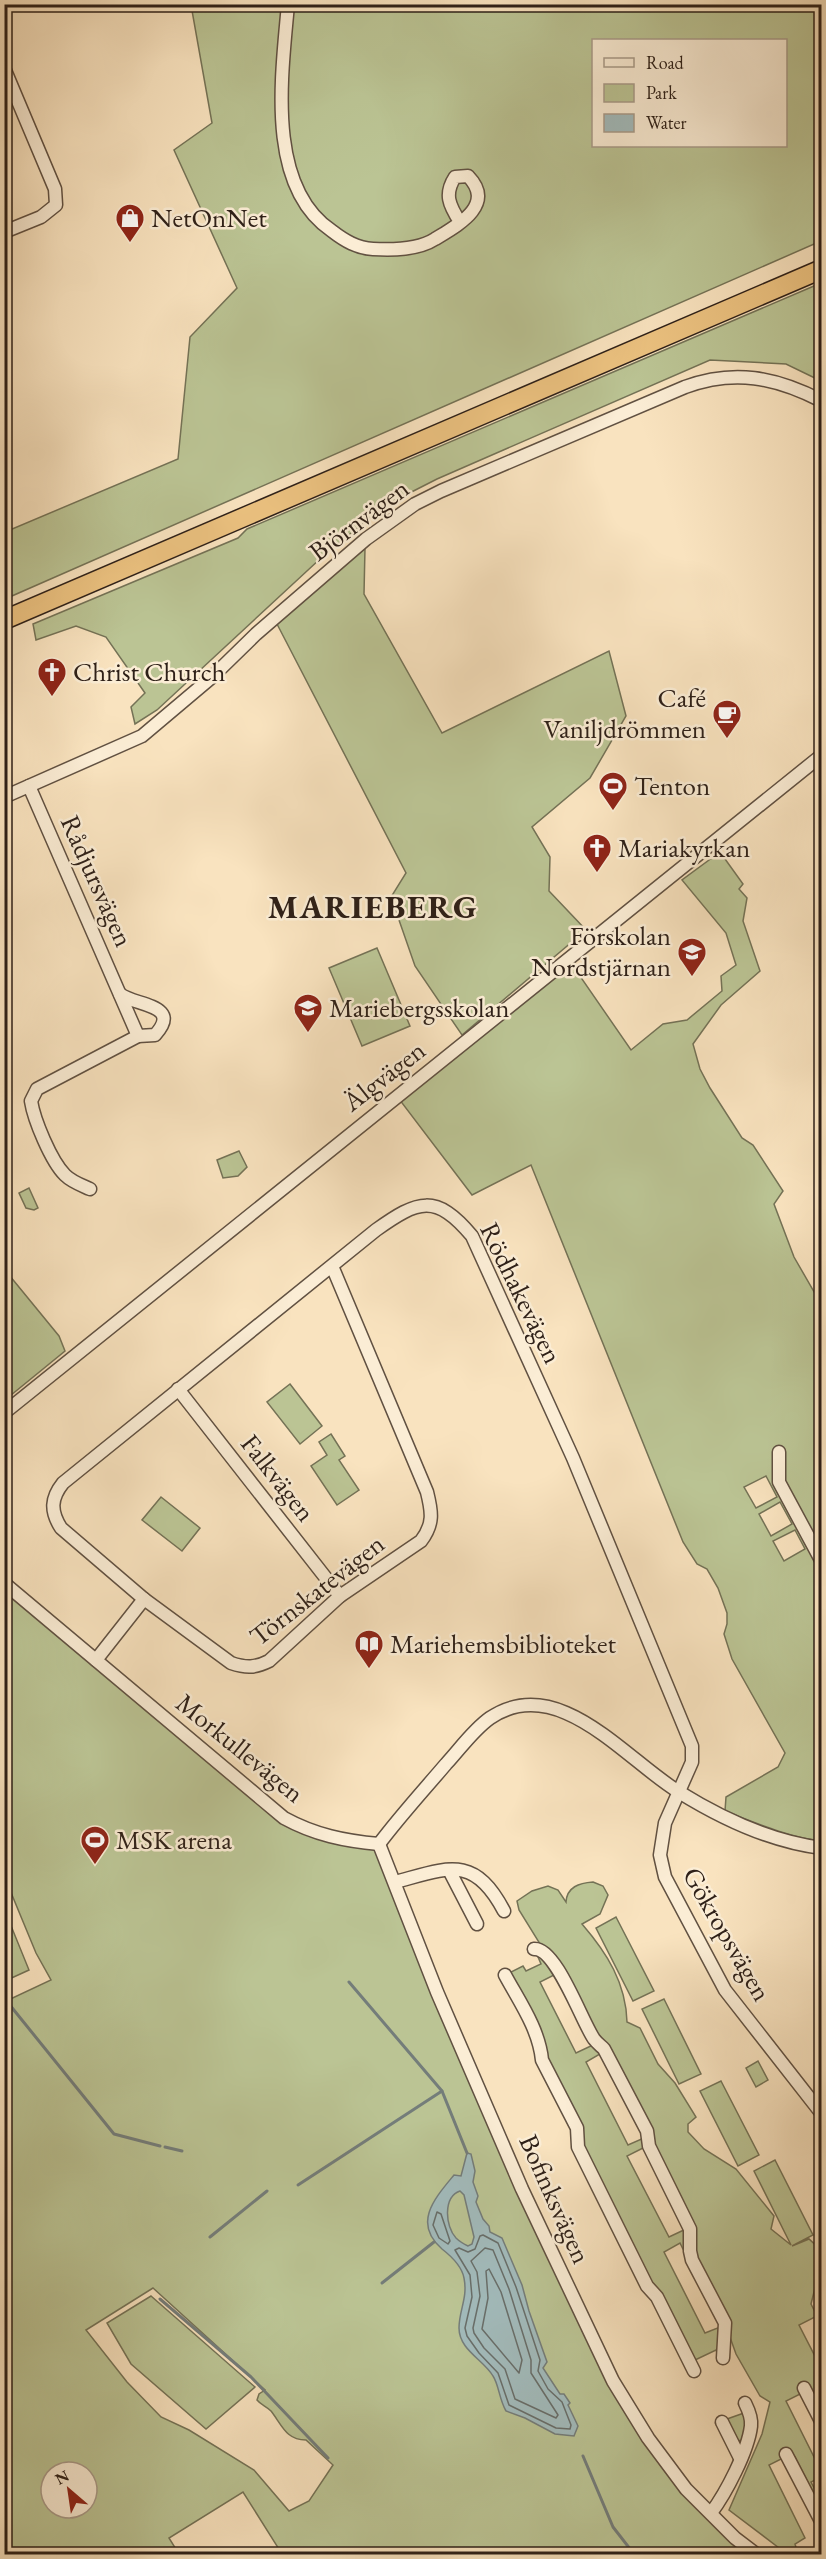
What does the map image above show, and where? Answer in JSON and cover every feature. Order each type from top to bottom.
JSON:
[{"type":"highway","points":[[4,608],[822,259]]},
{"type":"highway","points":[[4,620],[822,269]]},
{"type":"street","points":[[288,4],[283,59],[285,148],[296,190],[306,206],[323,225],[361,248],[390,250],[430,242],[460,222]]},
{"type":"street","points":[[4,68],[55,189],[56,205],[41,217],[4,232]]},
{"type":"street","name":"Björnvägen","points":[[4,797],[142,736],[170,714],[255,634],[366,539],[401,513],[441,491],[685,387],[715,377],[760,379],[785,384],[822,401]]},
{"type":"street","name":"Älgvägen","points":[[4,1413],[822,755]]},
{"type":"street","name":"Rådjursvägen","points":[[29,786],[138,1036]]},
{"type":"street","points":[[90,1189],[64,1175],[37,1121],[30,1101],[33,1093],[39,1087],[138,1036],[155,1035],[163,1027],[163,1016],[158,1008],[151,1004],[129,1001],[120,994]]},
{"type":"street","name":"Rödhakevägen","points":[[144,1599],[61,1528],[54,1518],[52,1506],[55,1494],[63,1483],[402,1211],[424,1205],[451,1212],[472,1236],[573,1458],[685,1725],[692,1746],[692,1762],[679,1792]]},
{"type":"street","name":"Törnskatevägen","points":[[144,1599],[231,1664],[246,1668],[258,1667],[269,1661],[340,1596],[421,1541],[428,1532],[432,1512],[427,1492],[332,1266]]},
{"type":"street","name":"Falkvägen","points":[[178,1389],[340,1596]]},
{"type":"street","points":[[779,1452],[778,1482],[822,1562]]},
{"type":"street","name":"Morkullevägen","points":[[4,1583],[284,1818],[307,1830],[335,1839],[380,1844]]},
{"type":"street","points":[[96,1660],[144,1599]]},
{"type":"street","points":[[380,1844],[399,1818],[476,1730],[491,1718],[520,1706],[545,1706],[565,1711],[582,1720],[679,1792],[726,1818],[785,1839],[822,1848]]},
{"type":"street","name":"Gökropsvägen","points":[[679,1792],[668,1816],[662,1839],[660,1855],[665,1877],[725,1989],[822,2114]]},
{"type":"street","name":"Bofinksvägen","points":[[380,1844],[437,1992],[522,2189],[613,2381],[648,2439],[686,2489],[756,2554]]},
{"type":"street","points":[[395,1882],[458,1869],[479,1877],[489,1885],[504,1911]]},
{"type":"street","points":[[449,1870],[477,1924]]},
{"type":"street","points":[[534,1948],[544,1951],[558,1969],[593,2037],[604,2049],[647,2131],[649,2146],[690,2229],[692,2260],[725,2323],[723,2358]]},
{"type":"street","name":"Bofinksvägen","points":[[505,1975],[535,2031],[541,2047],[542,2060],[578,2128],[578,2147],[647,2286],[657,2297],[694,2371]]},
{"type":"street","points":[[804,2388],[822,2423]]},
{"type":"street","points":[[711,2513],[719,2502],[740,2458],[752,2424],[745,2403]]},
{"type":"street","points":[[722,2422],[740,2458]]},
{"type":"street","points":[[786,2454],[822,2523]]},
{"type":"green space","points":[[191,5],[821,5],[821,241],[5,599],[5,532],[178,459],[190,337],[237,288],[174,150],[212,123]]},
{"type":"green space","points":[[821,283],[821,381],[786,364],[710,360],[437,479],[384,506],[321,558],[157,710],[135,724],[131,707],[145,693],[106,637],[76,626],[36,640],[33,624],[238,538],[247,529]]},
{"type":"green space","points":[[365,548],[364,594],[442,733],[609,651],[626,716],[590,778],[532,827],[550,857],[549,891],[586,930],[462,1035],[415,966],[391,897],[406,873],[277,624]]},
{"type":"green space","points":[[720,852],[743,884],[739,889],[747,898],[743,921],[760,971],[721,1005],[693,1044],[700,1069],[710,1088],[742,1138],[753,1145],[783,1191],[774,1204],[794,1257],[821,1304],[821,1841],[784,1833],[725,1811],[726,1797],[778,1767],[785,1753],[732,1659],[724,1634],[727,1613],[718,1588],[707,1569],[697,1564],[683,1542],[531,1165],[472,1195],[399,1099],[571,963],[631,1050],[663,1024],[687,1020],[722,991],[721,976],[736,965],[726,933],[682,880]],"holes":[[[766,1476],[777,1497],[756,1508],[744,1487]],[[780,1502],[792,1524],[771,1536],[759,1514]],[[795,1530],[805,1549],[784,1561],[773,1541]]]},
{"type":"green space","points":[[377,948],[410,1026],[362,1046],[329,968]]},
{"type":"green space","points":[[239,1151],[247,1167],[238,1176],[223,1178],[217,1160]]},
{"type":"green space","points":[[29,1188],[38,1208],[34,1210],[26,1208],[19,1193]]},
{"type":"green space","points":[[5,1270],[59,1336],[65,1351],[5,1400]]},
{"type":"green space","points":[[290,1384],[322,1426],[300,1444],[267,1402]]},
{"type":"green space","points":[[331,1434],[345,1456],[339,1460],[359,1490],[337,1505],[311,1466],[327,1455],[319,1442]]},
{"type":"green space","points":[[161,1497],[200,1528],[182,1551],[142,1520]]},
{"type":"green space","points":[[5,1583],[284,1818],[379,1844],[400,1899],[613,2381],[686,2489],[756,2554],[282,2554],[243,2492],[169,2538],[179,2554],[5,2554],[4,2002],[51,1980],[36,1953],[5,1878]],"holes":[[[153,2288],[265,2390],[259,2394],[257,2400],[271,2411],[285,2431],[289,2435],[306,2440],[333,2465],[309,2501],[289,2511],[254,2470],[189,2430],[161,2417],[127,2382],[86,2330]]]},
{"type":"green space","points":[[593,1882],[603,1886],[608,1895],[600,1914],[582,1924],[614,1969],[623,1994],[627,2022],[640,2028],[658,2064],[675,2083],[696,2117],[688,2124],[688,2132],[704,2149],[736,2169],[774,2216],[771,2229],[791,2245],[754,2171],[775,2160],[813,2235],[792,2246],[809,2239],[822,2251],[821,2278],[817,2280],[811,2304],[817,2316],[799,2325],[821,2368],[821,2408],[814,2393],[804,2392],[786,2401],[821,2471],[821,2477],[811,2482],[821,2501],[821,2509],[795,2457],[785,2457],[769,2465],[805,2538],[795,2544],[798,2554],[787,2554],[729,2510],[762,2434],[770,2402],[760,2396],[736,2354],[726,2326],[692,2260],[690,2229],[649,2146],[550,1960],[519,1910],[517,1901],[532,1891],[548,1886],[558,1890],[566,1902],[571,1889],[583,1883]]},
{"type":"green space","points":[[5,1911],[29,1970],[4,1981]]},
{"type":"green space","points":[[616,1917],[654,1991],[633,2001],[596,1928]]},
{"type":"green space","points":[[535,1950],[558,1973],[540,1982],[576,2053],[595,2044],[600,2054],[586,2062],[628,2145],[646,2137],[647,2146],[627,2156],[669,2237],[686,2229],[687,2250],[683,2249],[680,2243],[664,2252],[705,2333],[720,2327],[719,2356],[716,2350],[693,2361],[583,2152],[509,1973],[523,1966],[526,1971],[541,1964]]},
{"type":"green space","points":[[664,1999],[701,2074],[679,2084],[642,2009]]},
{"type":"green space","points":[[758,2061],[768,2080],[756,2087],[746,2068]]},
{"type":"green space","points":[[721,2081],[759,2155],[738,2166],[700,2091]]},
{"type":"green space","points":[[151,2296],[255,2387],[206,2429],[131,2364],[107,2323]]},
{"type":"green space","points":[[744,2413],[747,2421],[743,2440],[737,2441],[727,2419]]},
{"type":"water","points":[[467,2153],[471,2154],[475,2171],[473,2182],[478,2196],[476,2202],[490,2232],[502,2238],[522,2285],[547,2362],[543,2368],[560,2394],[564,2394],[570,2403],[568,2405],[578,2426],[574,2436],[555,2434],[506,2411],[493,2376],[463,2343],[459,2328],[465,2292],[463,2274],[456,2262],[433,2239],[428,2220],[434,2202],[440,2193],[454,2175],[461,2176]],"holes":[[[460,2191],[464,2195],[474,2237],[472,2244],[468,2246],[452,2233],[448,2219],[448,2205],[454,2194]]]},
{"type":"waterway","points":[[349,1982],[442,2091],[467,2153]]},
{"type":"waterway","points":[[4,2003],[9,2004],[114,2134],[160,2146]]},
{"type":"waterway","points":[[298,2185],[442,2091]]},
{"type":"waterway","points":[[165,2147],[182,2151]]},
{"type":"waterway","points":[[210,2237],[267,2191]]},
{"type":"waterway","points":[[382,2283],[434,2242]]},
{"type":"waterway","points":[[160,2299],[251,2377],[328,2458]]},
{"type":"waterway","points":[[583,2456],[613,2527],[634,2554]]},
{"type":"place","name":"NetOnNet","points":[[130,244]]},
{"type":"place","name":"Christ Church","points":[[52,698]]},
{"type":"place","name":"Café Vaniljdrömmen","points":[[727,740]]},
{"type":"place","name":"Tenton","points":[[613,812]]},
{"type":"place","name":"Mariakyrkan","points":[[597,874]]},
{"type":"place","name":"Förskolan Nordstjärnan","points":[[692,978]]},
{"type":"place","name":"Mariebergsskolan","points":[[308,1034]]},
{"type":"place","name":"Mariehemsbiblioteket","points":[[369,1670]]},
{"type":"place","name":"MSK arena","points":[[95,1866]]},
{"type":"district","name":"MARIEBERG","points":[[373,906]]}]
